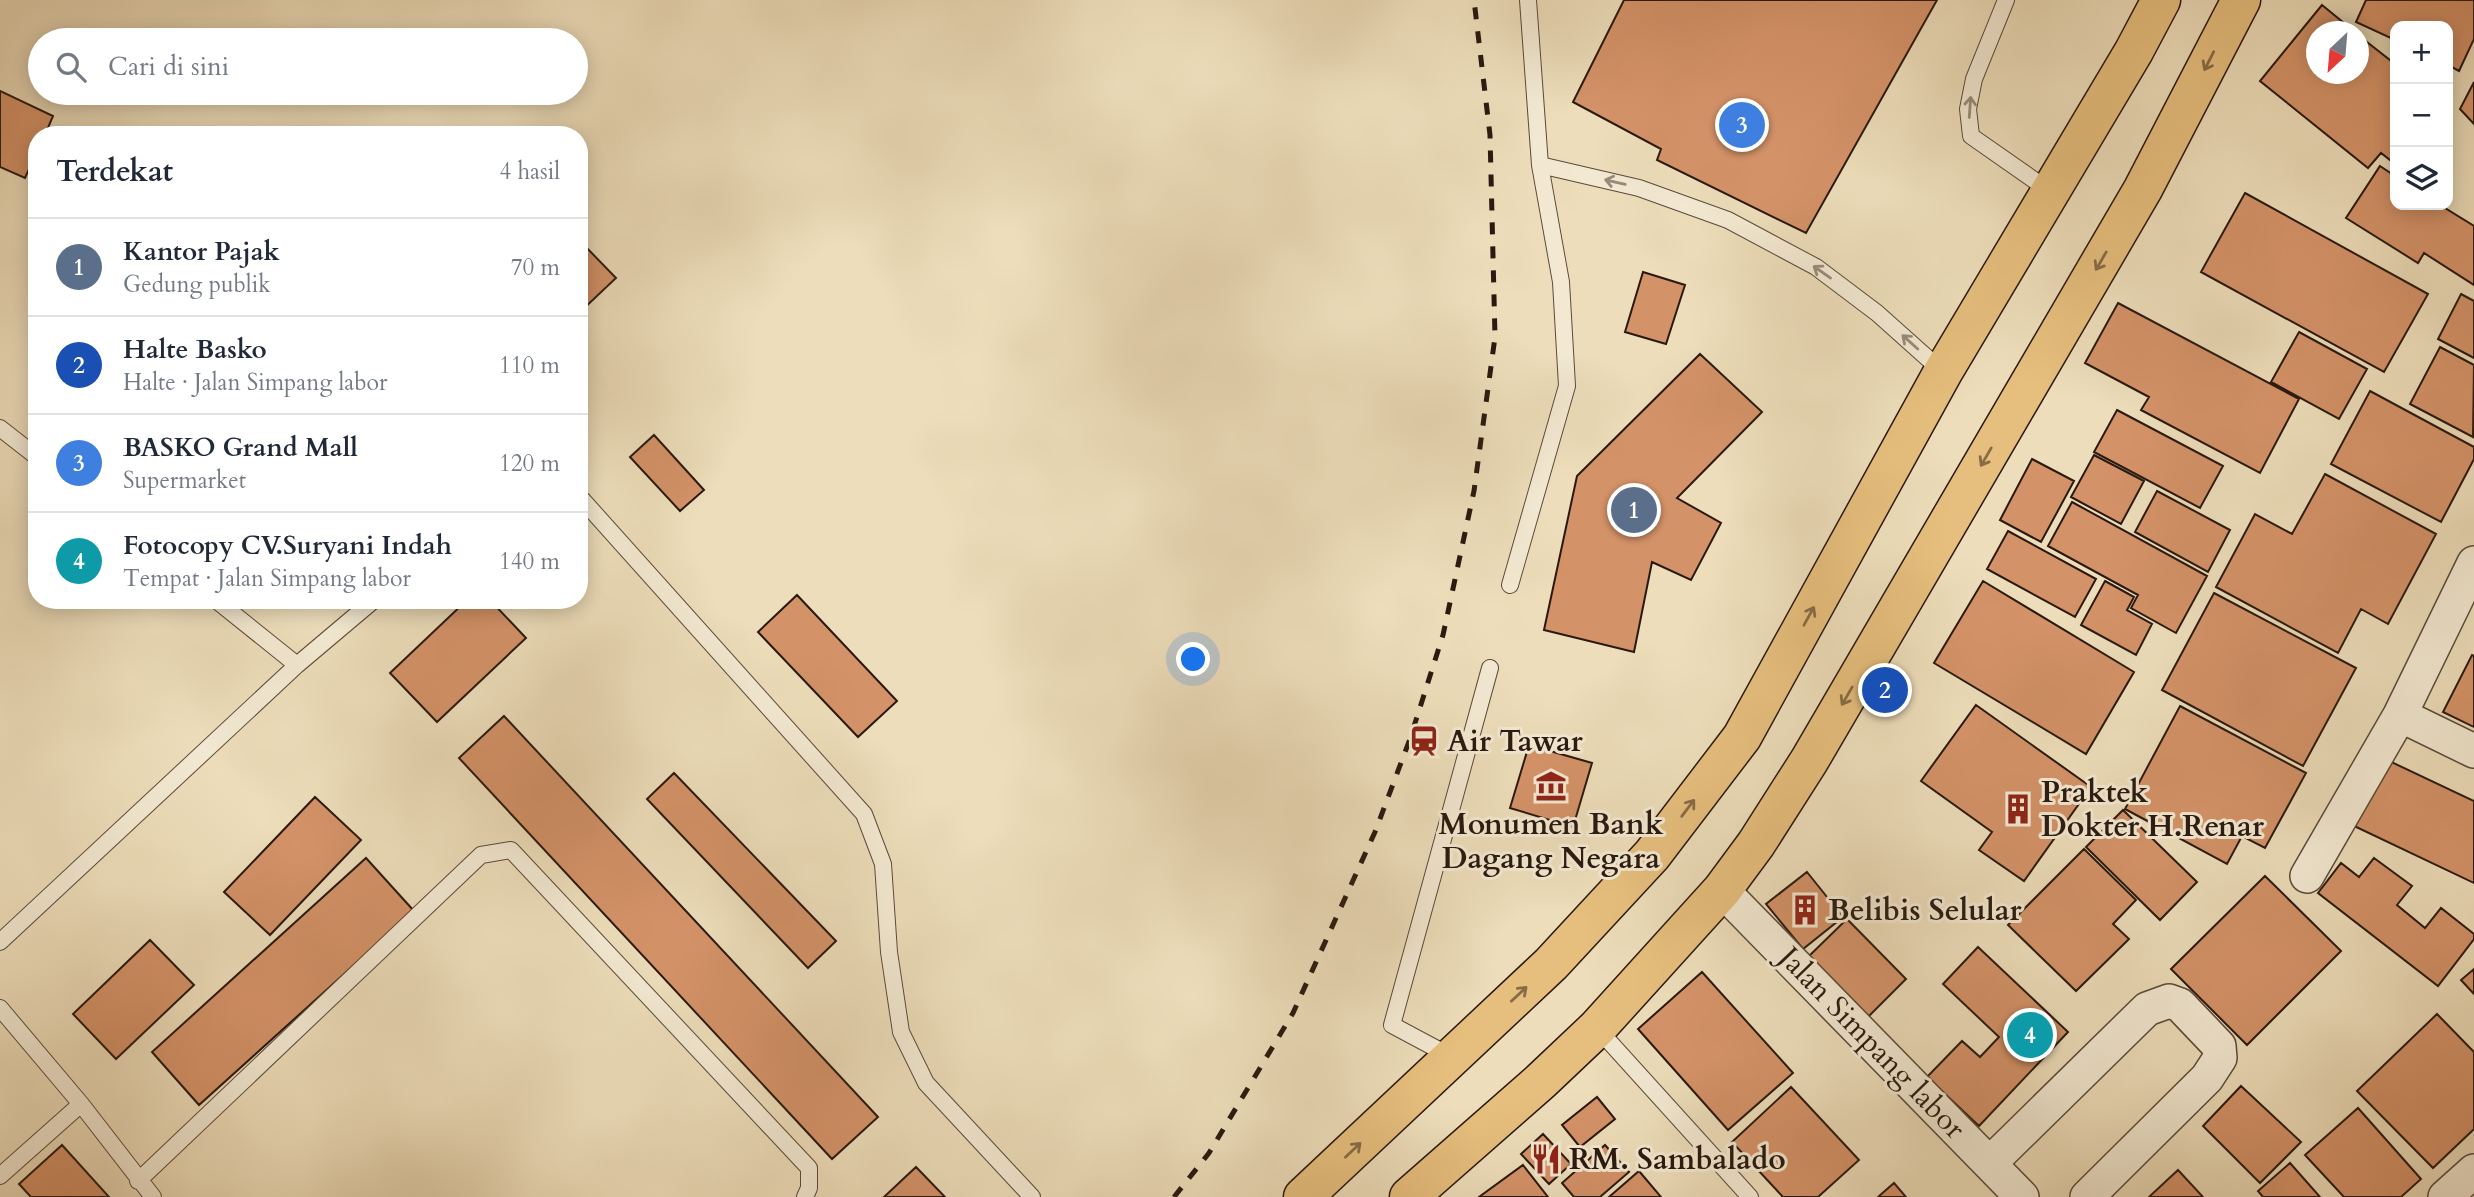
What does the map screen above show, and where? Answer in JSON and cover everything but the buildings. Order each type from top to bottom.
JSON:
[{"type":"highway","points":[[1303,1197],[1551,964],[1652,855],[1742,737],[1943,372],[2134,51],[2161,0]]},
{"type":"highway","points":[[1409,1197],[1541,1082],[1597,1028],[1722,890],[1756,844],[1809,761],[2129,213],[2241,0]]},
{"type":"street","points":[[2307,877],[2400,715],[2474,563]]},
{"type":"street","points":[[2400,715],[2474,751]]},
{"type":"street","name":"Jalan Simpang labor","points":[[1722,890],[2022,1197]]},
{"type":"street","points":[[1990,1163],[2147,1009],[2169,1001],[2180,1004],[2219,1046],[2220,1058],[2207,1079],[2087,1197]]},
{"type":"street","points":[[2445,1197],[2474,1171]]},
{"type":"lane","points":[[1510,585],[1567,386],[1561,282],[1540,165],[1528,0]]},
{"type":"lane","points":[[2006,0],[1974,79],[1968,109],[1971,136],[2051,192]]},
{"type":"lane","points":[[1540,165],[1639,188],[1728,220],[1816,267],[1877,313],[1943,372]]},
{"type":"lane","points":[[0,428],[28,450]]},
{"type":"lane","points":[[588,506],[864,814],[883,864],[889,952],[901,1032],[926,1083],[1023,1194]]},
{"type":"lane","points":[[227,609],[297,664]]},
{"type":"lane","points":[[0,942],[297,664],[363,609]]},
{"type":"lane","points":[[1452,1058],[1392,1025],[1490,668]]},
{"type":"lane","points":[[138,1181],[481,855],[511,850],[809,1168],[806,1197]]},
{"type":"lane","points":[[0,1009],[81,1104],[153,1197]]},
{"type":"lane","points":[[1597,1028],[1750,1197]]},
{"type":"lane","points":[[0,1175],[81,1104]]},
{"type":"railway","points":[[1174,1197],[1209,1153],[1293,1013],[1375,832],[1410,739],[1443,635],[1474,491],[1495,337],[1490,135],[1474,0]]},
{"type":"place","name":"BASKO Grand Mall","points":[[1742,125]]},
{"type":"place","name":"Kantor Pajak","points":[[1634,510]]},
{"type":"place","name":"Halte Basko","points":[[1885,690]]},
{"type":"place","name":"Air Tawar","points":[[1424,741]]},
{"type":"place","name":"Monumen Bank Dagang Negara","points":[[1551,786]]},
{"type":"place","name":"Praktek Dokter H.Renar","points":[[2018,809]]},
{"type":"place","name":"Belibis Selular","points":[[1805,910]]},
{"type":"place","name":"Fotocopy CV.Suryani Indah","points":[[2030,1035]]},
{"type":"place","name":"RM. Sambalado","points":[[1546,1159]]}]
